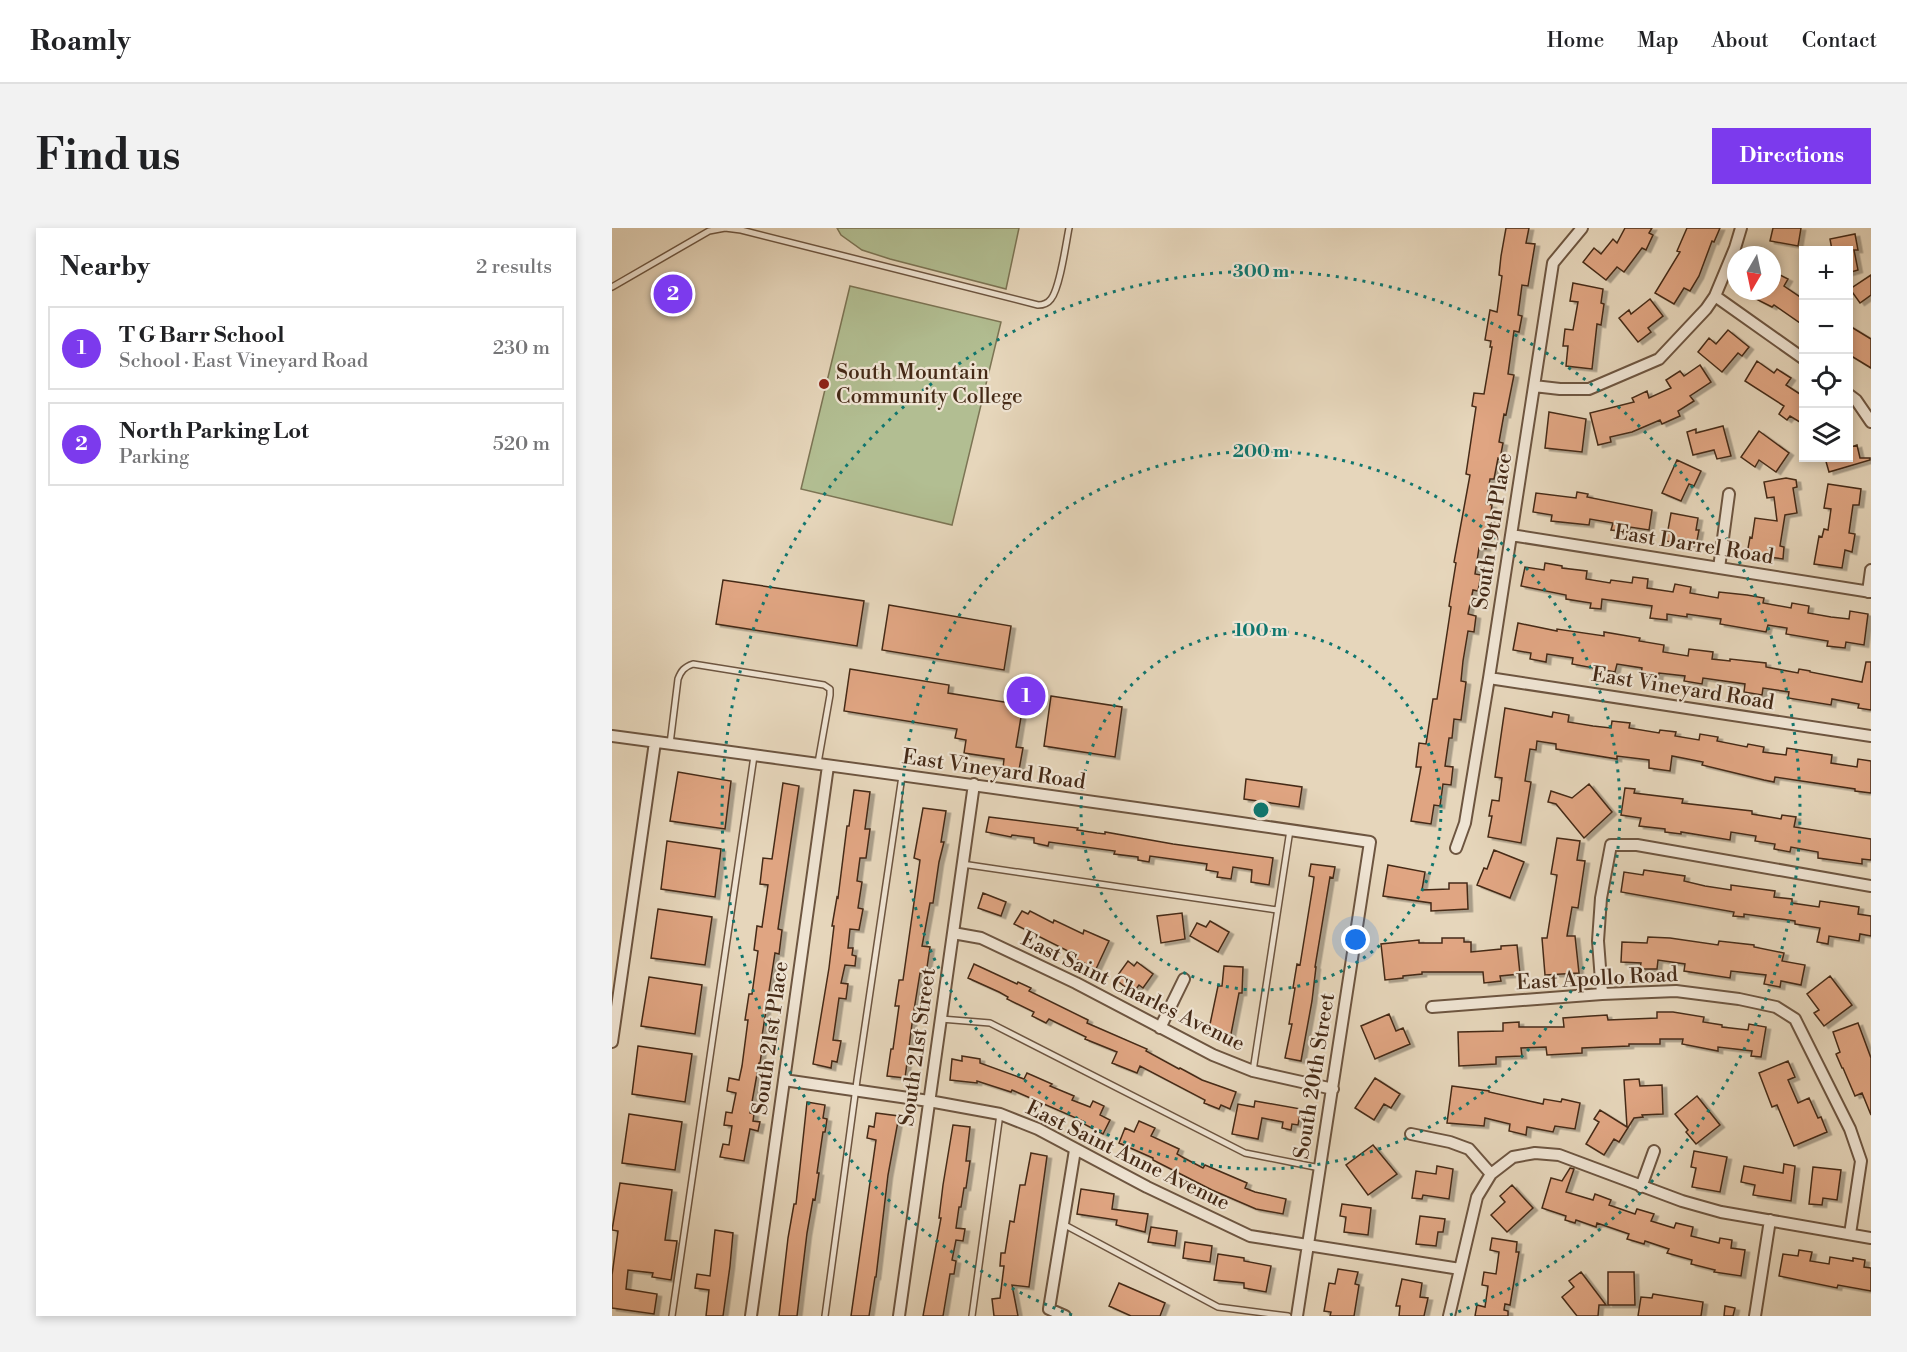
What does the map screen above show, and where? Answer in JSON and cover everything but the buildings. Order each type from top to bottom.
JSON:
[{"type":"street","name":"South 19th Place","points":[[1456,848],[1465,823],[1553,263],[1582,228]]},
{"type":"street","points":[[1534,386],[1589,389],[1659,359],[1706,309],[1715,296],[1741,228]]},
{"type":"street","points":[[1715,296],[1799,356]]},
{"type":"street","points":[[1853,398],[1871,422]]},
{"type":"street","points":[[1719,568],[1729,494]]},
{"type":"street","name":"East Darrel Road","points":[[1511,535],[1869,592]]},
{"type":"street","points":[[1869,592],[1871,570]]},
{"type":"street","name":"East Vineyard Road","points":[[1489,678],[1871,736]]},
{"type":"street","name":"East Vineyard Road","points":[[612,736],[823,766],[974,784],[1370,842]]},
{"type":"street","points":[[612,1042],[655,742]]},
{"type":"street","name":"South 21st Place","points":[[751,1316],[784,1080],[823,766]]},
{"type":"street","name":"South 21st Street","points":[[899,1316],[974,784]]},
{"type":"street","name":"South 20th Street","points":[[1297,1316],[1370,842]]},
{"type":"street","points":[[1602,994],[1598,941],[1601,898],[1611,845],[1637,845],[1871,886]]},
{"type":"street","name":"East Saint Charles Avenue","points":[[953,933],[981,938],[1076,982],[1213,1055],[1253,1071],[1333,1089]]},
{"type":"street","points":[[1160,1028],[1184,979]]},
{"type":"street","name":"East Apollo Road","points":[[1432,1007],[1602,994],[1676,991],[1739,999],[1776,1007],[1795,1019],[1851,1130],[1861,1161],[1850,1234]]},
{"type":"street","points":[[784,1080],[929,1101]]},
{"type":"street","name":"East Saint Anne Avenue","points":[[929,1101],[1000,1114],[1038,1129],[1186,1207],[1250,1236],[1460,1269]]},
{"type":"street","points":[[1411,1134],[1450,1142],[1469,1149],[1491,1174]]},
{"type":"street","points":[[1065,1316],[1049,1309],[1075,1150]]},
{"type":"street","points":[[1641,1186],[1654,1151]]},
{"type":"street","points":[[1449,1316],[1477,1197],[1491,1174],[1513,1157],[1535,1153],[1559,1155],[1682,1201],[1721,1212],[1871,1238]]},
{"type":"street","points":[[1755,1316],[1770,1220]]},
{"type":"lane","points":[[612,287],[709,231],[725,228],[741,230],[1038,305],[1051,299],[1056,289],[1069,228]]},
{"type":"lane","points":[[670,744],[678,679],[681,671],[693,664],[824,685],[830,689],[823,766]]},
{"type":"lane","points":[[672,1316],[754,756]]},
{"type":"lane","points":[[825,1316],[855,1090],[902,776]]},
{"type":"lane","points":[[1253,1071],[1290,830]]},
{"type":"lane","points":[[962,864],[1277,910]]},
{"type":"lane","points":[[941,1019],[990,1023],[1245,1153],[1320,1168]]},
{"type":"lane","points":[[972,1316],[1000,1114]]},
{"type":"lane","points":[[1063,1224],[1218,1306],[1288,1316]]},
{"type":"green space","points":[[837,228],[1019,228],[1006,289],[862,250],[841,235]]},
{"type":"green space","points":[[850,286],[1001,322],[952,525],[801,489]]},
{"type":"place","name":"North Parking Lot","points":[[673,294]]},
{"type":"place","name":"South Mountain Community College","points":[[824,384]]},
{"type":"place","name":"T G Barr School","points":[[1026,696]]}]
